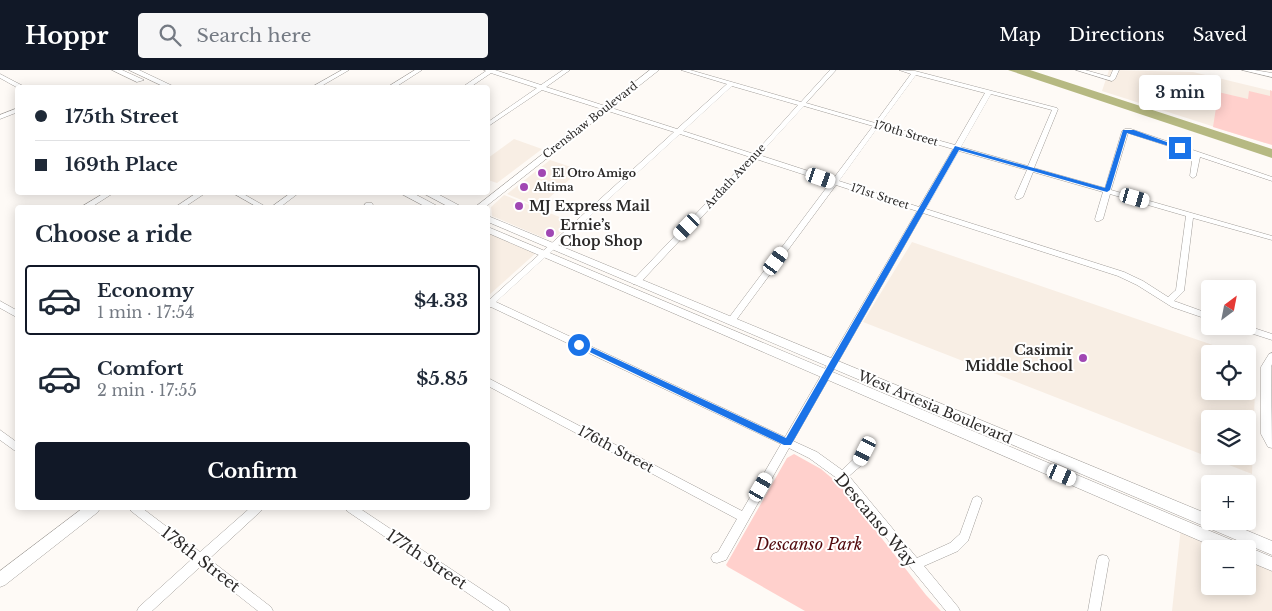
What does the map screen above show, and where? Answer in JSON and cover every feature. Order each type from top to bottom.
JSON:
[{"type":"main road","points":[[116,70],[150,85]]},
{"type":"main road","points":[[133,70],[167,85]]},
{"type":"main road","name":"Crenshaw Boulevard","points":[[482,205],[655,70]]},
{"type":"main road","points":[[409,195],[430,205]]},
{"type":"main road","points":[[431,195],[453,205]]},
{"type":"main road","name":"West Artesia Boulevard","points":[[490,220],[731,321],[830,369],[1216,540]]},
{"type":"main road","name":"West Artesia Boulevard","points":[[490,231],[1272,548]]},
{"type":"main road","points":[[0,580],[89,510]]},
{"type":"main road","points":[[1256,557],[1272,564]]},
{"type":"street","points":[[318,85],[346,70]]},
{"type":"street","points":[[394,85],[419,70]]},
{"type":"street","points":[[468,85],[490,70]]},
{"type":"street","name":"171st Street","points":[[490,70],[1132,278],[1168,301],[1201,314]]},
{"type":"street","points":[[490,123],[567,70]]},
{"type":"street","name":"170th Street","points":[[684,70],[1272,238]]},
{"type":"street","name":"Ardath Avenue","points":[[636,282],[833,70]]},
{"type":"street","points":[[902,70],[1055,109],[1020,197]]},
{"type":"street","points":[[1079,70],[1112,79],[1116,70]]},
{"type":"street","points":[[1245,70],[1272,76]]},
{"type":"street","points":[[731,321],[915,73]]},
{"type":"street","points":[[0,76],[18,85]]},
{"type":"street","points":[[0,85],[10,81]]},
{"type":"street","points":[[490,303],[732,83]]},
{"type":"street","points":[[717,558],[722,556],[788,443],[989,92]]},
{"type":"street","points":[[0,117],[15,111]]},
{"type":"street","points":[[1099,220],[1125,131],[1132,131],[1272,179]]},
{"type":"street","points":[[1193,176],[1197,153]]},
{"type":"street","points":[[89,205],[107,195]]},
{"type":"street","points":[[182,205],[199,195]]},
{"type":"street","points":[[240,195],[259,205]]},
{"type":"street","points":[[277,205],[292,195]]},
{"type":"street","points":[[1168,301],[1180,291],[1190,214]]},
{"type":"street","points":[[0,304],[15,313]]},
{"type":"street","points":[[490,304],[788,443]]},
{"type":"street","points":[[1256,332],[1272,338]]},
{"type":"street","points":[[1271,443],[1266,434],[1266,367],[1272,356]]},
{"type":"street","name":"176th Street","points":[[490,383],[744,517]]},
{"type":"street","points":[[0,434],[15,446]]},
{"type":"street","name":"Descanso Way","points":[[788,443],[813,455],[842,476],[954,611]]},
{"type":"street","points":[[842,476],[860,460],[865,451]]},
{"type":"street","points":[[915,565],[954,547],[964,537],[977,501]]},
{"type":"street","name":"178th Street","points":[[138,510],[267,611]]},
{"type":"street","points":[[143,611],[256,510]]},
{"type":"street","name":"177th Street","points":[[354,510],[504,611]]},
{"type":"street","points":[[1094,611],[1103,560]]},
{"type":"shaded area","points":[[1008,70],[1030,70],[1272,149],[1272,158]]},
{"type":"shaded area","points":[[1109,70],[1193,72],[1272,91],[1265,143],[1102,91]]},
{"type":"shaded area","points":[[514,139],[542,149],[497,183],[490,181],[490,157]]},
{"type":"shaded area","points":[[550,160],[580,170],[539,207],[507,194]]},
{"type":"shaded area","points":[[504,195],[572,222],[556,237],[544,238],[492,216],[491,207]]},
{"type":"shaded area","points":[[490,232],[537,252],[490,294]]},
{"type":"shaded area","name":"Casimir Middle School","points":[[912,242],[1213,345],[1201,345],[1201,400],[1255,400],[1254,410],[1201,410],[1201,454],[863,322]]},
{"type":"shaded area","name":"Casimir Middle School","points":[[1229,465],[1252,465],[1252,474]]},
{"type":"shaded area","points":[[1181,527],[1211,540],[1201,540],[1201,595],[1256,595],[1256,560],[1272,567],[1272,611],[1172,611]]},
{"type":"green space","points":[[1201,88],[1248,99],[1249,91],[1270,96],[1270,90],[1272,91],[1272,145],[1213,127],[1216,108],[1198,104],[1199,100],[1216,104],[1217,96],[1200,92]]},
{"type":"green space","name":"Descanso Park","points":[[794,454],[821,469],[840,485],[926,595],[941,611],[805,611],[726,565],[787,458]]},
{"type":"place","name":"El Otro Amigo","points":[[542,173]]},
{"type":"place","name":"Altima","points":[[524,187]]},
{"type":"place","name":"MJ Express Mail","points":[[519,206]]},
{"type":"place","name":"Ernie’s Chop Shop","points":[[550,233]]},
{"type":"place","name":"Casimir Middle School","points":[[1083,358]]},
{"type":"route","points":[[579,345],[788,443],[957,148],[1107,190],[1125,131],[1132,131],[1180,148]]}]
